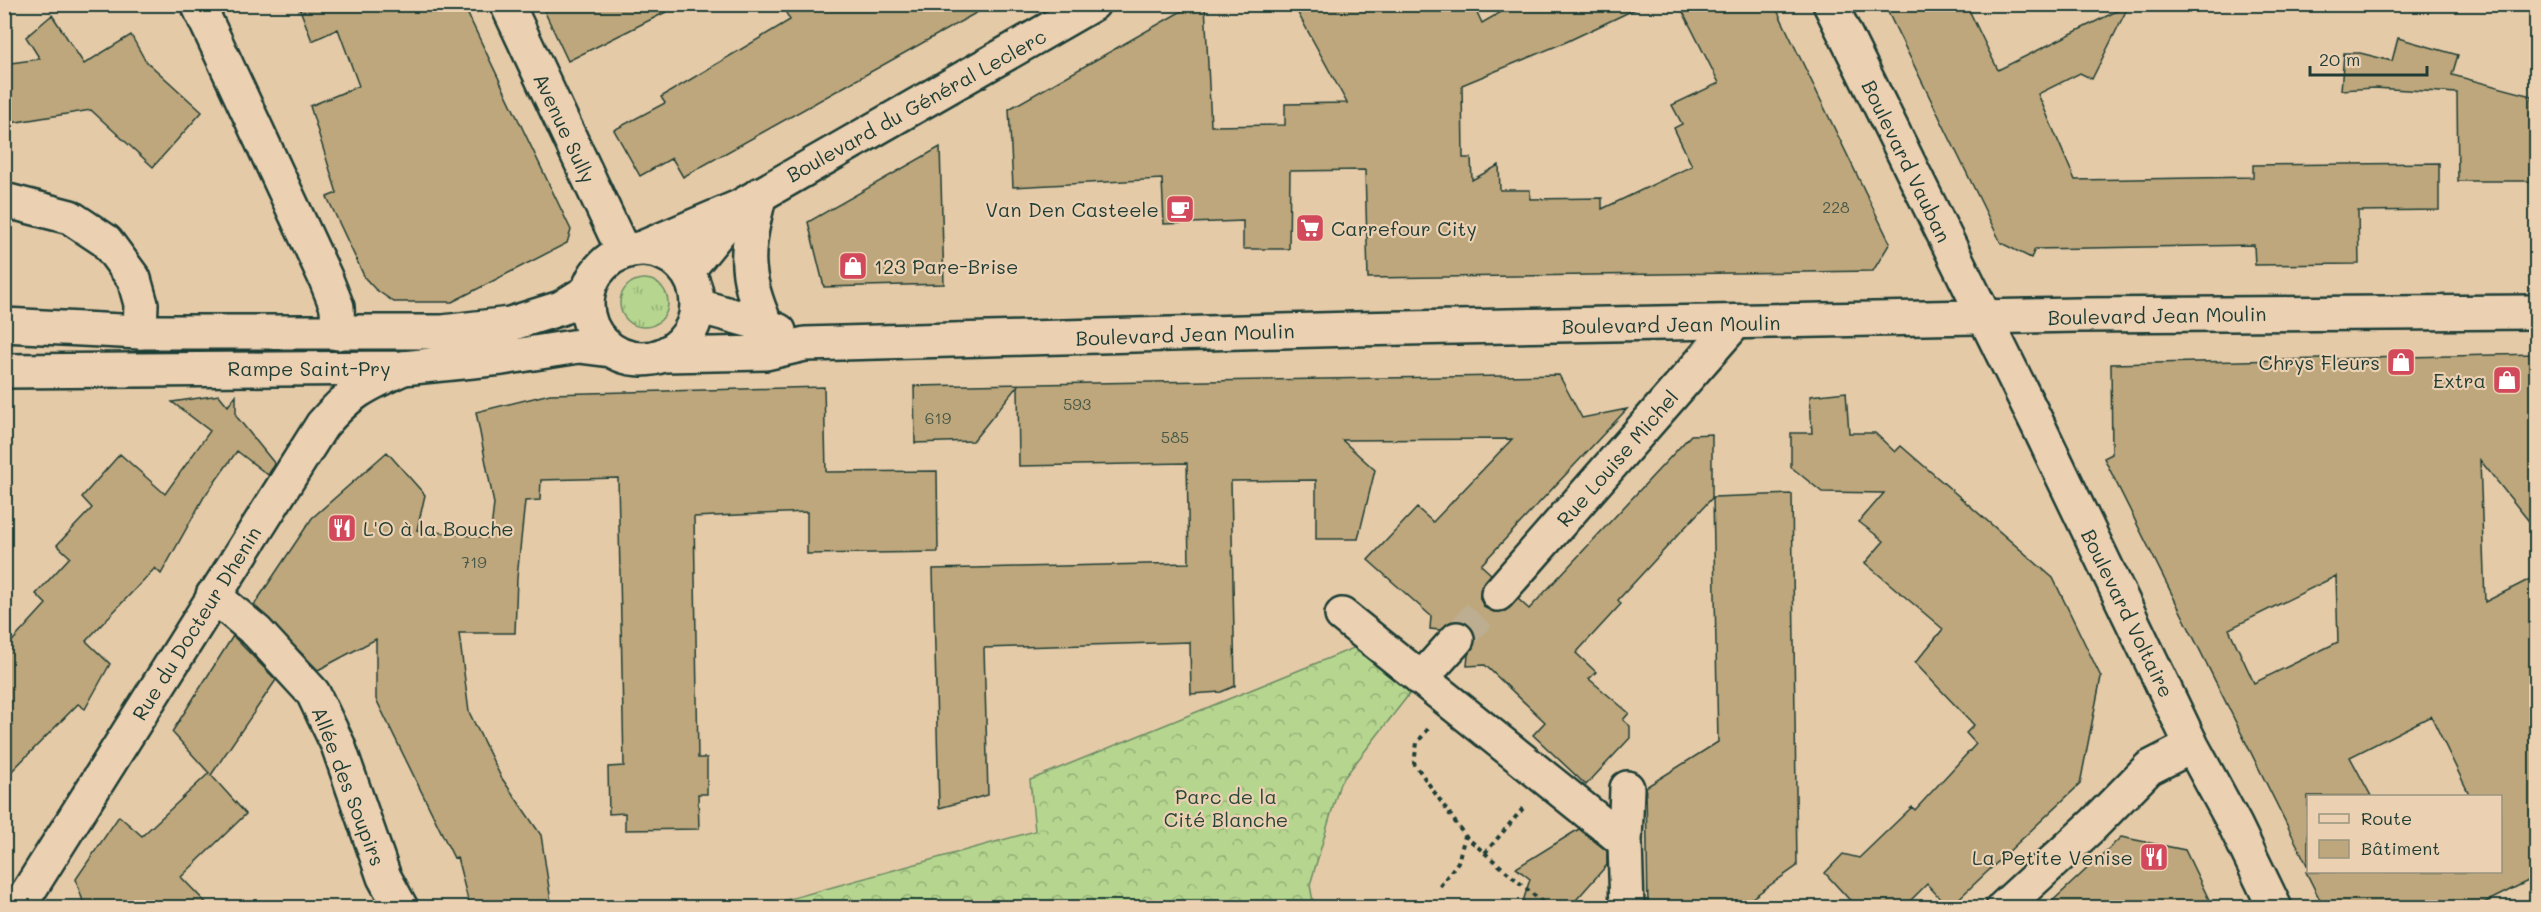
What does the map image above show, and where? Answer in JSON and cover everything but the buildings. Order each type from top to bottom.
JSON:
[{"type":"main road","points":[[198,4],[325,277],[337,307],[338,333]]},
{"type":"main road","name":"Avenue Sully","points":[[507,4],[633,250]]},
{"type":"main road","name":"Boulevard du Général Leclerc","points":[[633,250],[749,200],[1093,4]]},
{"type":"main road","name":"Boulevard Vauban","points":[[1830,4],[1984,318]]},
{"type":"main road","points":[[4,200],[70,217],[106,241],[134,279],[141,304],[140,332]]},
{"type":"main road","points":[[749,200],[747,251],[754,299],[766,325]]},
{"type":"main road","name":"Boulevard du Général Leclerc","points":[[687,271],[749,200]]},
{"type":"main road","points":[[633,250],[667,254],[687,271],[693,282],[698,306],[691,331],[684,341],[663,356],[645,360],[627,358],[611,350],[592,327],[587,313],[588,291],[598,269],[610,258],[633,250]]},
{"type":"main road","name":"Rampe Saint-Pry","points":[[4,324],[140,332],[443,332],[510,324],[561,308],[588,291]]},
{"type":"main road","name":"Boulevard Jean Moulin","points":[[698,306],[766,325],[805,344]]},
{"type":"main road","name":"Boulevard Jean Moulin","points":[[663,356],[766,352],[805,344],[1319,330],[1984,318],[2536,312]]},
{"type":"main road","name":"Boulevard Voltaire","points":[[1984,318],[2192,746],[2235,825],[2275,908]]},
{"type":"main road","name":"Rue Louise Michel","points":[[1498,594],[1736,322]]},
{"type":"main road","name":"Rampe Saint-Pry","points":[[4,371],[403,368],[502,358],[579,346],[611,350]]},
{"type":"main road","name":"Rue du Docteur Dhenin","points":[[18,908],[322,425],[345,398],[362,386],[403,368]]},
{"type":"main road","name":"Allée des Soupirs","points":[[213,595],[257,632],[313,693],[338,746],[384,877],[401,908]]},
{"type":"main road","points":[[1342,615],[1626,842]]},
{"type":"main road","points":[[1421,679],[1457,639]]},
{"type":"main road","points":[[2002,908],[2093,825],[2149,768],[2192,746]]},
{"type":"main road","points":[[1627,788],[1627,908]]},
{"type":"path","points":[[1449,702],[1417,743],[1414,763],[1465,836],[1549,908]]},
{"type":"path","points":[[1485,853],[1547,781]]},
{"type":"path","points":[[1440,886],[1458,862],[1465,836]]},
{"type":"green space","points":[[644,279],[661,286],[668,303],[661,320],[644,327],[627,320],[620,303],[627,286]]},
{"type":"green space","name":"Parc de la Cité Blanche","points":[[1373,640],[1421,679],[1340,783],[1310,885],[1314,907],[757,908],[1035,831],[1030,780]]},
{"type":"tunnel","points":[[1457,639],[1498,594]]},
{"type":"place","name":"Van Den Casteele","points":[[1180,209]]},
{"type":"place","name":"Carrefour City","points":[[1310,228]]},
{"type":"place","name":"123 Pare-Brise","points":[[853,266]]},
{"type":"place","name":"Chrys Fleurs","points":[[2401,362]]},
{"type":"place","name":"Extra","points":[[2507,380]]},
{"type":"place","name":"L'O à la Bouche","points":[[342,528]]},
{"type":"place","name":"La Petite Venise","points":[[2154,857]]}]
